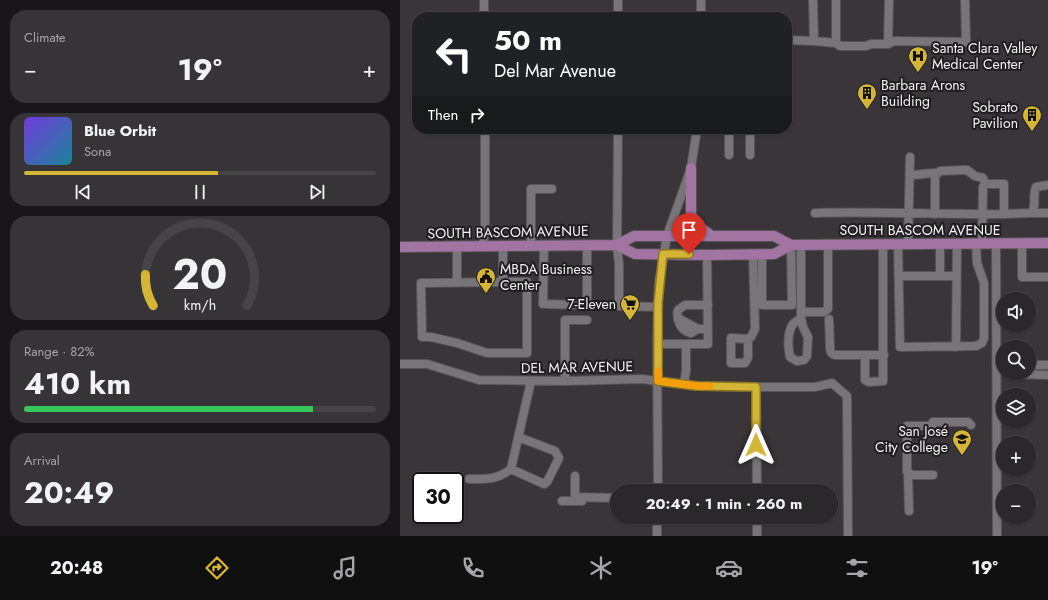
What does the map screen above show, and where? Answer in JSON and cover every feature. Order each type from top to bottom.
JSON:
[{"type":"main road","points":[[691,168],[691,214],[694,223],[712,236]]},
{"type":"main road","name":"SOUTH BASCOM AVENUE","points":[[400,247],[617,245],[634,236],[774,236],[796,245],[1048,243]]},
{"type":"main road","name":"SOUTH BASCOM AVENUE","points":[[617,245],[634,254],[707,255],[774,254],[796,245]]},
{"type":"street","points":[[484,0],[484,12]]},
{"type":"street","points":[[618,0],[618,12]]},
{"type":"street","points":[[702,0],[702,12]]},
{"type":"street","points":[[813,0],[814,41]]},
{"type":"street","points":[[836,0],[836,43]]},
{"type":"street","points":[[888,44],[889,0]]},
{"type":"street","points":[[792,40],[836,43],[840,46],[888,44],[894,41],[966,42],[965,0]]},
{"type":"street","points":[[483,246],[485,225],[485,134]]},
{"type":"street","points":[[618,134],[617,245],[619,265],[619,306],[658,306]]},
{"type":"street","points":[[658,484],[657,344],[658,306],[663,254],[667,236],[691,168],[696,134]]},
{"type":"street","points":[[729,134],[729,155]]},
{"type":"street","points":[[750,134],[750,155]]},
{"type":"street","points":[[910,157],[909,214],[899,276],[900,347],[976,346],[982,343],[984,338],[984,283],[977,263],[984,214],[983,178],[975,176],[968,170],[940,171],[936,173],[910,175]]},
{"type":"street","points":[[935,214],[936,173]]},
{"type":"street","points":[[984,184],[1004,184],[1004,214]]},
{"type":"street","points":[[1032,213],[1035,207],[1036,187],[1048,184]]},
{"type":"street","points":[[531,246],[531,189],[552,189]]},
{"type":"street","points":[[815,213],[1048,213]]},
{"type":"street","points":[[996,243],[1000,340]]},
{"type":"street","points":[[1022,243],[1022,277],[1048,277]]},
{"type":"street","points":[[864,355],[865,380],[869,382],[882,382],[884,379],[883,244]]},
{"type":"street","points":[[940,244],[940,276]]},
{"type":"street","points":[[956,347],[957,244]]},
{"type":"street","points":[[544,246],[543,304],[587,305],[587,245]]},
{"type":"street","points":[[758,254],[762,306],[792,305],[796,245]]},
{"type":"street","points":[[796,245],[801,315],[803,327],[808,337],[807,356],[804,360],[797,361],[790,357],[788,347],[789,336],[793,324],[801,315],[823,312],[828,309],[828,245]]},
{"type":"street","points":[[457,246],[457,283]]},
{"type":"street","points":[[503,246],[504,282]]},
{"type":"street","points":[[748,339],[751,337],[755,329],[758,254]]},
{"type":"street","points":[[657,344],[708,344],[707,255]]},
{"type":"street","points":[[899,276],[956,276]]},
{"type":"street","points":[[504,282],[527,282],[527,353],[487,353],[457,342],[431,337],[422,337],[421,283],[504,282]]},
{"type":"street","points":[[708,305],[685,305],[678,310],[678,318],[681,328],[684,331],[691,333],[698,329],[708,329]]},
{"type":"street","points":[[829,319],[830,352],[835,356],[884,355]]},
{"type":"street","points":[[564,381],[565,320],[587,320]]},
{"type":"street","points":[[684,384],[686,371],[686,344]]},
{"type":"street","name":"DEL MAR AVENUE","points":[[400,364],[427,364],[479,380],[564,381],[642,379],[697,386],[756,387],[815,387],[832,383],[847,396],[848,536]]},
{"type":"street","points":[[1036,365],[1048,365]]},
{"type":"street","points":[[1036,375],[1048,375]]},
{"type":"street","points":[[997,536],[1001,380]]},
{"type":"street","points":[[469,479],[493,479],[505,474],[511,469],[531,381]]},
{"type":"street","points":[[756,387],[756,484]]},
{"type":"street","points":[[909,511],[907,426],[932,426],[933,422],[968,422],[971,425]]},
{"type":"street","points":[[511,469],[544,484],[547,482],[559,458],[555,451],[518,437]]},
{"type":"street","points":[[908,473],[912,475],[933,475]]},
{"type":"street","points":[[575,476],[576,497],[610,499]]},
{"type":"street","points":[[562,501],[610,499]]},
{"type":"street","points":[[651,536],[657,536],[657,524]]},
{"type":"street","points":[[757,524],[757,536]]},
{"type":"slow traffic","points":[[658,371],[658,381],[697,386],[710,386]]},
{"type":"place","name":"Santa Clara Valley Medical Center","points":[[918,73]]},
{"type":"place","name":"Barbara Arons Building","points":[[867,110]]},
{"type":"place","name":"Sobrato Pavilion","points":[[1032,132]]},
{"type":"place","name":"MBDA Business Center","points":[[486,294]]},
{"type":"place","name":"7-Eleven","points":[[630,321]]},
{"type":"place","name":"San José City College","points":[[962,456]]},
{"type":"route","points":[[689,254],[663,254],[658,303],[658,381],[697,386],[756,387],[756,445]]}]
